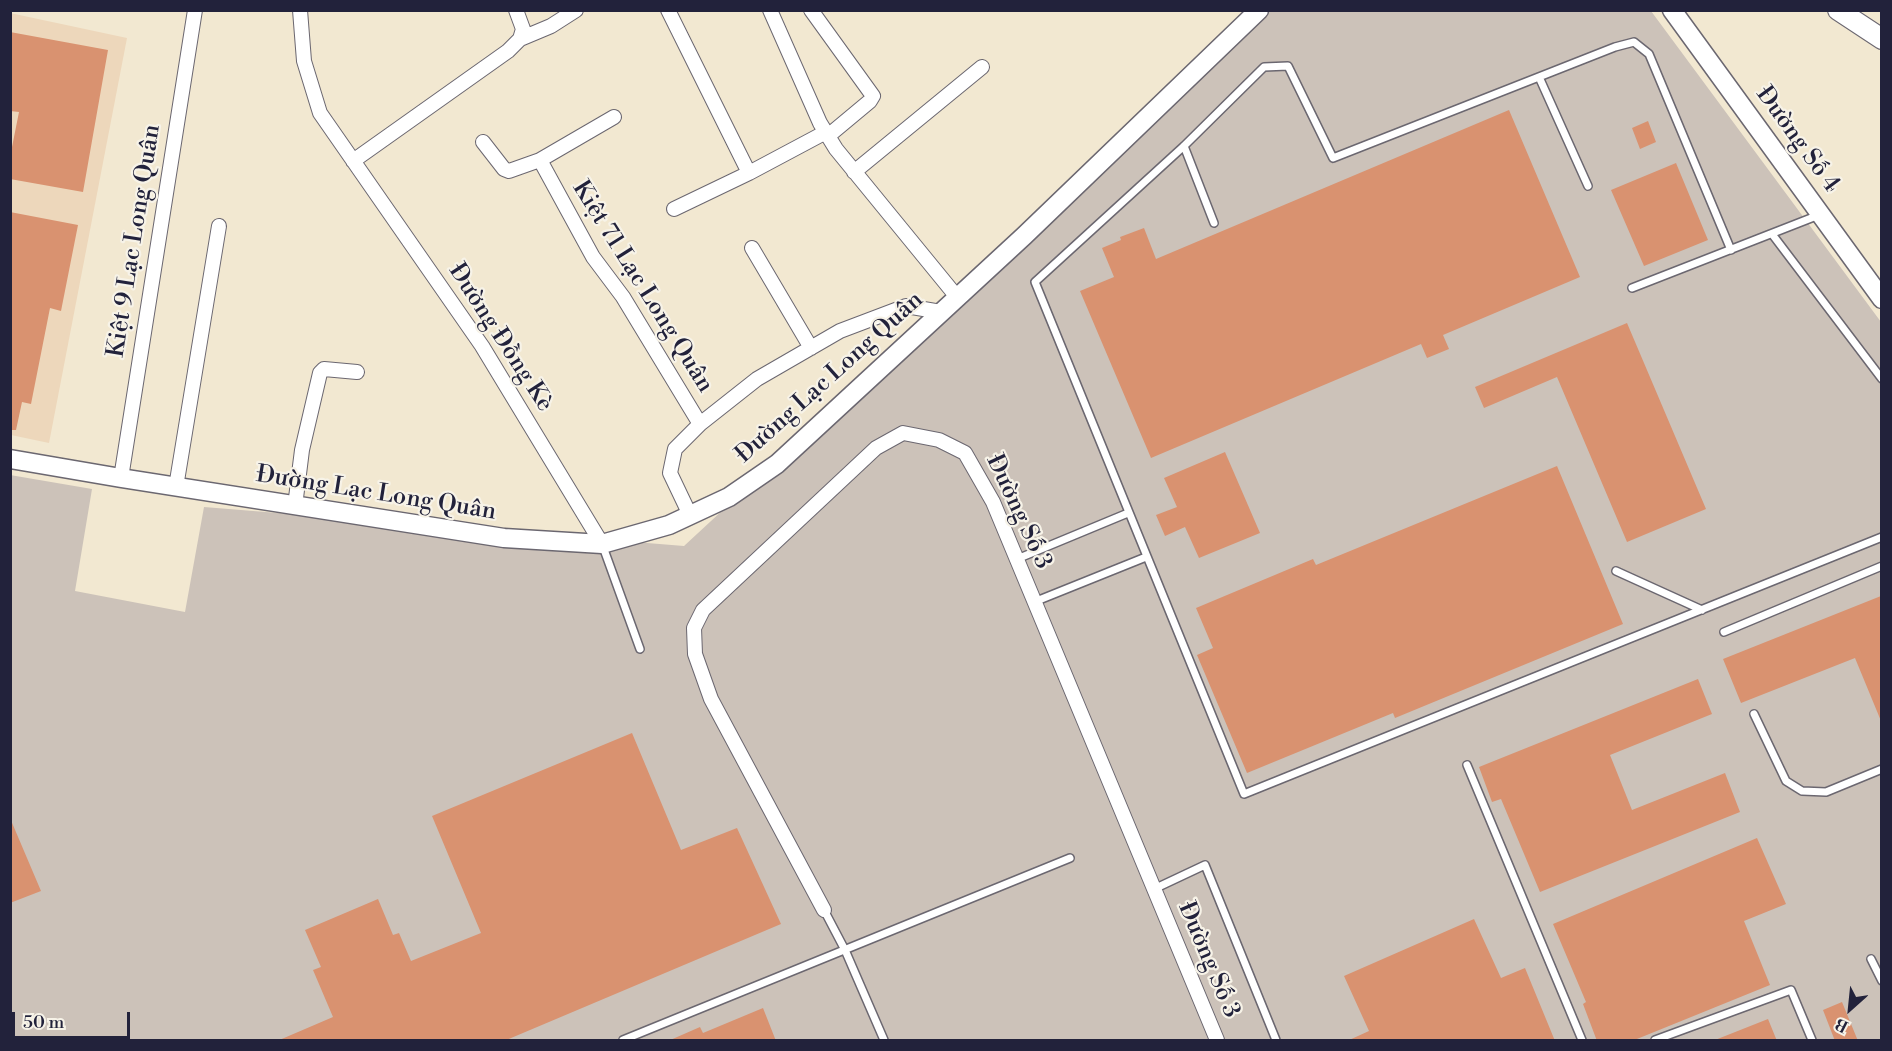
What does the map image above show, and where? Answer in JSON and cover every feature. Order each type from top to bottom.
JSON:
[{"type":"main road","points":[[1839,10],[1881,39]]},
{"type":"street","name":"Kiệt 9 Lạc Long Quân","points":[[121,478],[195,10]]},
{"type":"street","name":"Đường Đồng Kè","points":[[300,10],[304,61],[320,113],[482,346],[602,544]]},
{"type":"street","points":[[516,10],[523,29],[520,39]]},
{"type":"street","points":[[353,160],[508,51],[520,39],[551,26],[576,10]]},
{"type":"street","points":[[668,10],[749,173]]},
{"type":"street","points":[[770,10],[836,149],[957,297]]},
{"type":"street","points":[[674,209],[827,134],[870,101],[873,96],[811,10]]},
{"type":"street","name":"Đường Lạc Long Quân","points":[[10,459],[504,538],[602,544],[669,525],[729,497],[777,464],[957,297],[1259,10]]},
{"type":"street","name":"Đường Số 4","points":[[1672,10],[1881,299]]},
{"type":"street","points":[[854,172],[982,67]]},
{"type":"street","points":[[483,142],[504,169],[509,171],[540,160],[614,117]]},
{"type":"street","name":"Kiệt 71 Lạc Long Quân","points":[[540,160],[594,257],[623,297],[700,424]]},
{"type":"street","points":[[176,487],[219,226]]},
{"type":"street","points":[[752,248],[811,348]]},
{"type":"street","name":"Kiệt 71 Lạc Long Quân","points":[[690,515],[670,473],[675,449],[700,424],[757,379],[840,331],[906,306],[941,312]]},
{"type":"street","points":[[295,506],[302,450],[320,373],[324,369],[357,372]]},
{"type":"street","name":"Đường Số 3","points":[[824,910],[711,699],[695,654],[694,628],[703,610],[876,448],[903,433],[939,440],[965,453],[993,502],[1217,1041]]},
{"type":"lane","points":[[1731,250],[1649,54],[1634,42],[1615,47],[1333,158],[1288,66],[1264,67],[1184,146],[1035,282],[1244,794],[1881,537]]},
{"type":"lane","points":[[1539,77],[1588,186]]},
{"type":"lane","points":[[1184,146],[1214,223]]},
{"type":"lane","points":[[1632,288],[1821,214]]},
{"type":"lane","points":[[1772,234],[1881,379]]},
{"type":"lane","points":[[1017,559],[1128,513]]},
{"type":"lane","points":[[602,544],[640,649]]},
{"type":"lane","points":[[1034,602],[1146,557]]},
{"type":"lane","points":[[1724,632],[1881,566]]},
{"type":"lane","points":[[1616,571],[1702,610]]},
{"type":"lane","points":[[1754,714],[1786,781],[1802,791],[1826,792],[1881,769]]},
{"type":"lane","points":[[1467,765],[1582,1041]]},
{"type":"lane","points":[[623,1041],[1070,858]]},
{"type":"lane","points":[[1154,889],[1204,865],[1276,1041]]},
{"type":"lane","points":[[824,910],[845,950],[884,1041]]},
{"type":"lane","points":[[1871,959],[1881,981]]},
{"type":"lane","points":[[1655,1041],[1791,990],[1812,1041]]},
{"type":"shaded area","points":[[1262,11],[1651,11],[1881,322],[1881,1040],[11,1040],[10,475],[92,489],[75,591],[185,612],[204,507],[684,546]]},
{"type":"shaded area","points":[[10,13],[127,38],[49,443],[11,435]]},
{"type":"building","points":[[10,32],[108,50],[83,192],[10,179],[10,157],[19,112],[10,111]]},
{"type":"building","points":[[1509,110],[1580,277],[1443,335],[1449,349],[1427,358],[1421,344],[1151,458],[1080,291],[1114,277],[1102,248],[1121,240],[1120,237],[1144,228],[1156,259]]},
{"type":"building","points":[[1648,121],[1656,142],[1640,149],[1632,128]]},
{"type":"building","points":[[1676,163],[1708,240],[1644,266],[1611,190]]},
{"type":"building","points":[[10,212],[78,225],[61,311],[50,308],[31,404],[22,402],[16,430],[10,430]]},
{"type":"building","points":[[1627,323],[1706,509],[1627,542],[1557,377],[1484,408],[1475,387]]},
{"type":"building","points":[[1225,452],[1260,533],[1199,558],[1185,527],[1165,536],[1156,515],[1177,507],[1164,478]]},
{"type":"building","points":[[1557,466],[1623,624],[1395,718],[1393,713],[1247,773],[1197,655],[1213,648],[1196,608],[1313,559],[1316,565]]},
{"type":"building","points":[[1881,596],[1881,721],[1855,658],[1741,703],[1723,659]]},
{"type":"building","points":[[1698,679],[1712,714],[1610,755],[1632,810],[1725,773],[1740,812],[1540,892],[1501,799],[1492,802],[1479,767]]},
{"type":"building","points":[[632,733],[681,850],[737,828],[781,924],[504,1041],[277,1041],[333,1017],[313,970],[321,967],[305,930],[378,899],[393,935],[399,933],[411,961],[481,933],[432,816]]},
{"type":"building","points":[[10,818],[41,891],[10,903]]},
{"type":"building","points":[[1757,838],[1786,904],[1744,921],[1770,985],[1632,1041],[1597,1041],[1583,1004],[1586,1002],[1553,924]]},
{"type":"building","points":[[1474,919],[1501,978],[1525,968],[1555,1041],[1347,1041],[1369,1031],[1344,976]]},
{"type":"building","points":[[1842,1002],[1858,1041],[1835,1041],[1823,1010]]},
{"type":"building","points":[[763,1008],[776,1041],[668,1041],[700,1027],[703,1033]]},
{"type":"building","points":[[1768,1019],[1777,1041],[1715,1040]]}]
